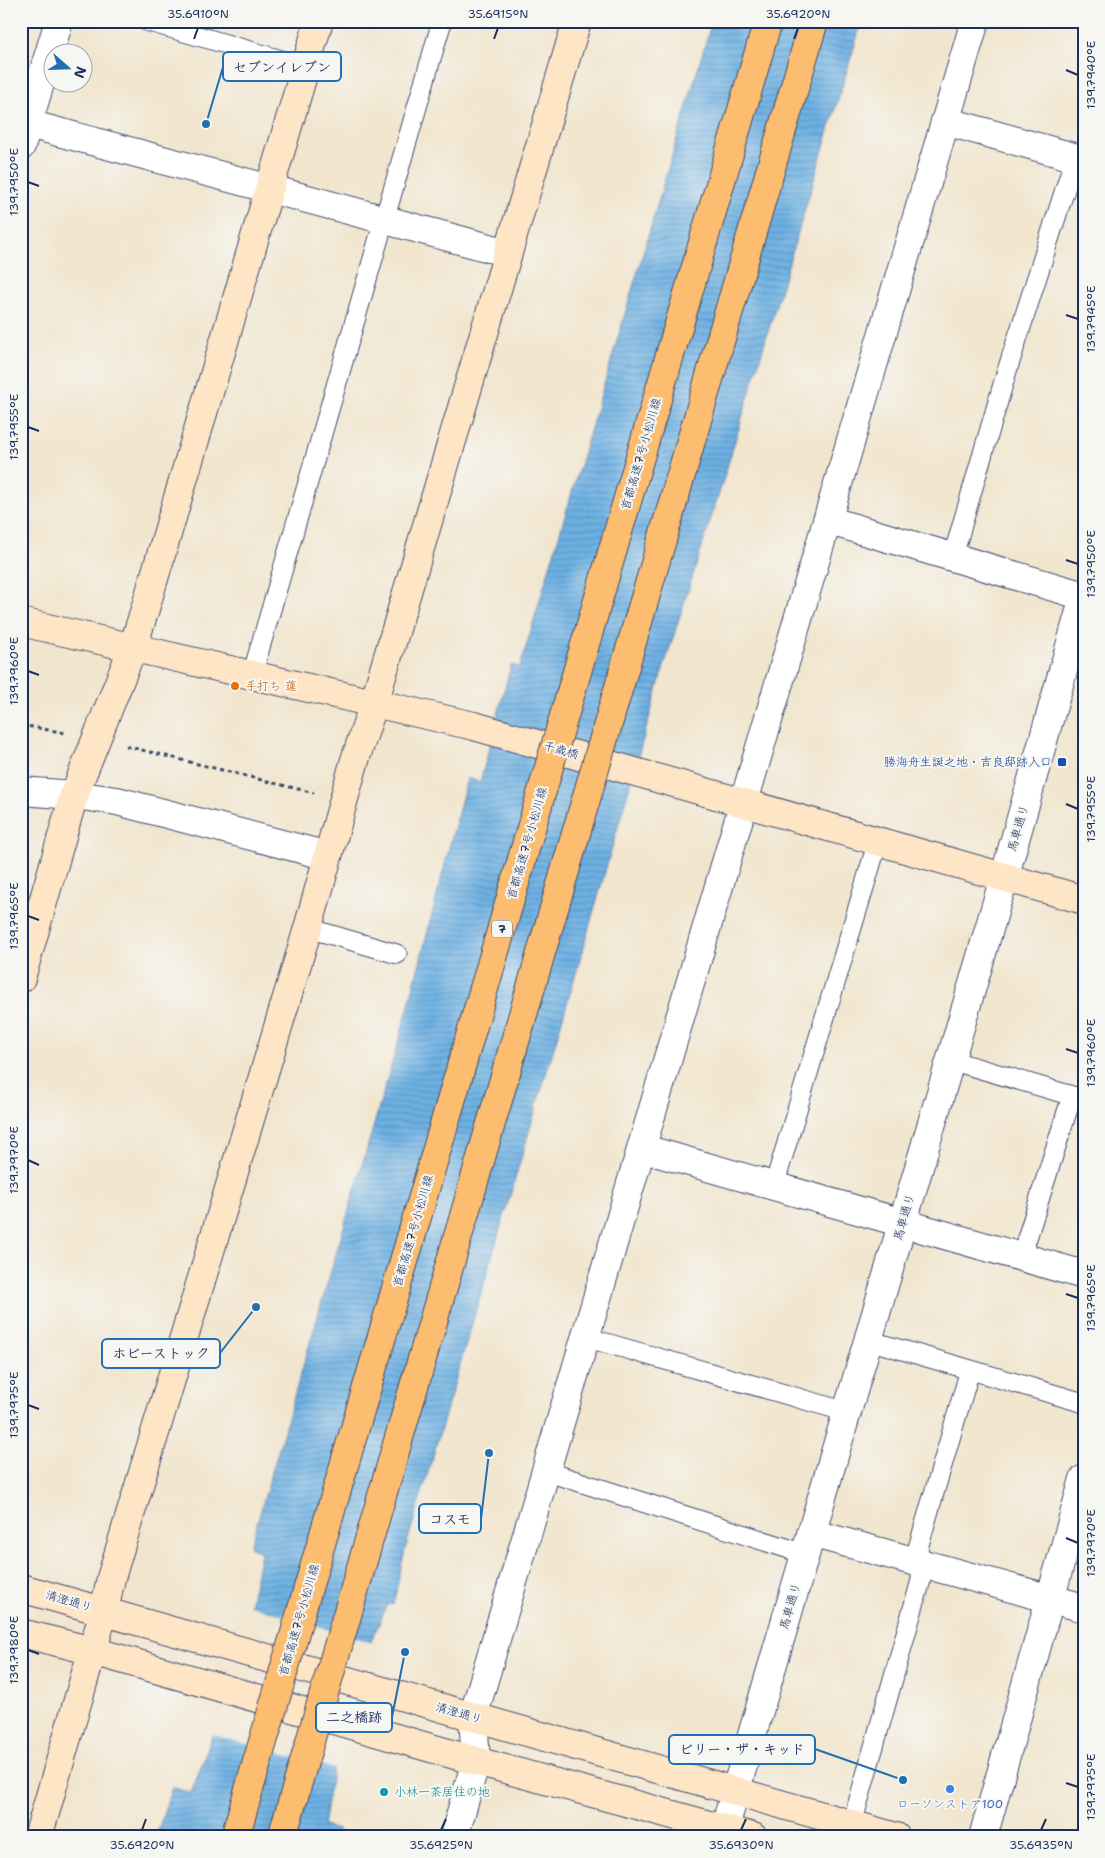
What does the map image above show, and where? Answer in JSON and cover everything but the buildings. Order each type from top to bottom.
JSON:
[{"type":"highway","name":"首都高速7号小松川線","points":[[235,1837],[768,21]]},
{"type":"highway","points":[[282,1837],[814,21]]},
{"type":"street","points":[[59,21],[23,131],[270,188],[508,253]]},
{"type":"street","points":[[21,978],[74,795],[133,647],[320,21]]},
{"type":"street","points":[[38,1837],[93,1652],[111,1578],[308,928],[344,800],[577,21]]},
{"type":"street","points":[[454,1837],[476,1762],[473,1717],[975,21]]},
{"type":"street","points":[[946,121],[1079,159]]},
{"type":"street","points":[[827,520],[1084,596]]},
{"type":"street","name":"馬車通り","points":[[723,1832],[1004,878],[1084,596]]},
{"type":"street","name":"千歳橋","points":[[21,622],[474,726],[1084,900]]},
{"type":"street","points":[[21,791],[74,795],[117,802],[328,856]]},
{"type":"street","points":[[642,1148],[1084,1275]]},
{"type":"street","points":[[983,1837],[1084,1479]]},
{"type":"street","points":[[808,1543],[921,1564],[1084,1608]]},
{"type":"street","name":"清澄通り","points":[[21,1588],[896,1837]]},
{"type":"street","points":[[21,1633],[723,1832],[753,1837]]},
{"type":"lane","points":[[146,21],[306,67]]},
{"type":"lane","points":[[252,675],[442,21]]},
{"type":"lane","points":[[953,556],[1006,374],[1079,159]]},
{"type":"lane","points":[[774,1186],[878,841]]},
{"type":"lane","points":[[308,928],[397,954]]},
{"type":"lane","points":[[950,1060],[1081,1098],[1021,1257]]},
{"type":"lane","points":[[585,1336],[847,1412]]},
{"type":"lane","points":[[868,1340],[1084,1404]]},
{"type":"lane","points":[[852,1824],[921,1580],[918,1548],[970,1370]]},
{"type":"lane","points":[[545,1471],[808,1543]]},
{"type":"path","points":[[21,725],[96,738],[344,800]]},
{"type":"water","points":[[712,21],[862,21],[722,484],[664,666],[574,980],[405,1550],[393,1605],[388,1604],[371,1641],[332,1773],[323,1826],[338,1830],[336,1837],[156,1837],[172,1787],[191,1793],[232,1674],[248,1614],[261,1552],[250,1547],[407,1012],[467,778],[480,782],[511,665],[520,667]]},
{"type":"pier","points":[[249,1605],[373,1643],[335,1769],[211,1734]]},
{"type":"place","name":"セブンイレブン","points":[[206,124]]},
{"type":"place","name":"手打ち 蓮","points":[[235,686]]},
{"type":"place","name":"勝海舟生誕之地・吉良邸跡入口","points":[[1062,762]]},
{"type":"place","name":"ホビーストック","points":[[256,1307]]},
{"type":"place","name":"コスモ","points":[[489,1453]]},
{"type":"place","name":"二之橋跡","points":[[405,1652]]},
{"type":"place","name":"ビリー・ザ・キッド","points":[[903,1780]]},
{"type":"place","name":"ローソンストア100","points":[[950,1789]]},
{"type":"place","name":"小林一茶居住の地","points":[[384,1792]]}]
